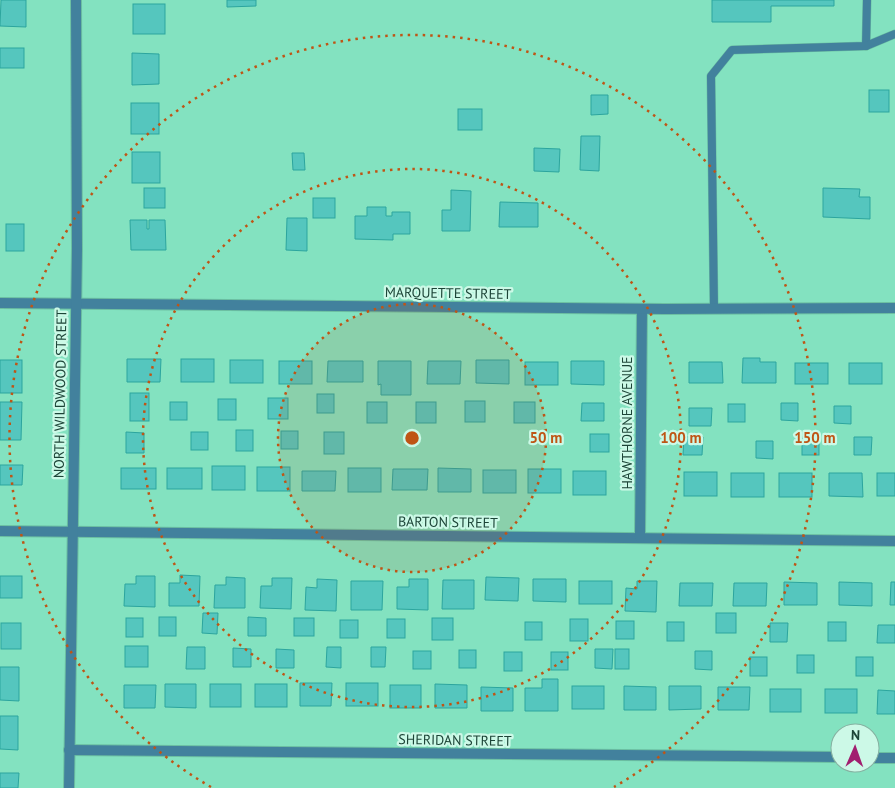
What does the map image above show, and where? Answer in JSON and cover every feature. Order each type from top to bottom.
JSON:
[{"type":"street","name":"NORTH WILDWOOD STREET","points":[[70,788],[76,303],[76,0]]},
{"type":"street","name":"MARQUETTE STREET","points":[[0,303],[642,309],[895,308]]},
{"type":"street","name":"HAWTHORNE AVENUE","points":[[640,537],[642,309]]},
{"type":"street","name":"BARTON STREET","points":[[0,531],[895,541]]},
{"type":"street","name":"SHERIDAN STREET","points":[[70,750],[830,758]]},
{"type":"street","points":[[880,758],[895,758]]},
{"type":"lane","points":[[866,46],[867,0]]},
{"type":"lane","points":[[714,309],[711,76],[732,50],[866,46],[895,34]]},
{"type":"building","points":[[1,0],[26,0],[26,27],[0,26]]},
{"type":"building","points":[[227,0],[256,0],[256,6],[227,7]]},
{"type":"building","points":[[712,0],[834,0],[834,6],[771,6],[771,22],[712,22]]},
{"type":"building","points":[[133,4],[165,4],[165,34],[133,34]]},
{"type":"building","points":[[0,48],[24,48],[24,68],[0,68]]},
{"type":"building","points":[[132,53],[159,54],[159,84],[132,85]]},
{"type":"building","points":[[869,90],[889,90],[889,112],[869,112]]},
{"type":"building","points":[[591,95],[608,95],[608,114],[591,115]]},
{"type":"building","points":[[131,103],[159,103],[159,134],[131,134]]},
{"type":"building","points":[[458,109],[482,109],[482,130],[458,130]]},
{"type":"building","points":[[581,136],[600,136],[599,171],[580,170]]},
{"type":"building","points":[[534,148],[560,149],[559,172],[534,171]]},
{"type":"building","points":[[132,152],[160,152],[160,183],[132,183]]},
{"type":"building","points":[[292,153],[304,153],[305,170],[293,170]]},
{"type":"building","points":[[144,188],[165,188],[165,208],[144,208]]},
{"type":"building","points":[[823,188],[860,189],[859,197],[870,197],[870,219],[823,217]]},
{"type":"building","points":[[451,190],[471,191],[470,231],[442,231],[442,210],[451,210]]},
{"type":"building","points":[[313,198],[335,198],[335,218],[313,218]]},
{"type":"building","points":[[500,202],[538,203],[538,227],[499,227]]},
{"type":"building","points":[[367,207],[386,207],[386,216],[392,216],[392,212],[410,212],[410,234],[393,234],[393,240],[355,239],[355,216],[367,216]]},
{"type":"building","points":[[287,218],[307,218],[307,251],[286,250]]},
{"type":"building","points":[[130,220],[147,220],[147,229],[149,229],[149,220],[165,220],[166,250],[131,250]]},
{"type":"building","points":[[6,224],[24,224],[24,251],[6,251]]},
{"type":"building","points":[[743,358],[760,358],[760,362],[776,362],[776,383],[742,383]]},
{"type":"building","points":[[127,359],[161,359],[160,382],[127,382]]},
{"type":"building","points":[[181,359],[214,359],[214,382],[181,382]]},
{"type":"building","points":[[0,360],[22,360],[22,393],[0,393]]},
{"type":"building","points":[[230,360],[263,360],[263,383],[230,383]]},
{"type":"building","points":[[476,360],[509,360],[509,384],[476,383]]},
{"type":"building","points":[[279,361],[312,361],[312,384],[279,384]]},
{"type":"building","points":[[328,361],[363,361],[363,382],[327,382]]},
{"type":"building","points":[[378,361],[411,361],[411,395],[381,395],[381,384],[378,385]]},
{"type":"building","points":[[428,361],[461,361],[460,384],[427,384]]},
{"type":"building","points":[[571,361],[604,361],[604,385],[571,384]]},
{"type":"building","points":[[525,362],[558,362],[558,385],[525,385]]},
{"type":"building","points":[[689,362],[722,362],[723,383],[689,383]]},
{"type":"building","points":[[795,363],[828,363],[828,384],[795,384]]},
{"type":"building","points":[[849,363],[882,363],[882,384],[849,384]]},
{"type":"building","points":[[130,393],[149,393],[149,421],[130,421]]},
{"type":"building","points":[[317,394],[334,394],[334,413],[317,413]]},
{"type":"building","points":[[268,398],[288,398],[288,419],[268,419]]},
{"type":"building","points":[[218,399],[236,399],[236,420],[218,420]]},
{"type":"building","points":[[465,401],[485,401],[485,422],[465,422]]},
{"type":"building","points":[[0,402],[22,402],[21,440],[0,440]]},
{"type":"building","points":[[170,402],[187,402],[187,420],[170,420]]},
{"type":"building","points":[[367,402],[387,402],[387,423],[367,423]]},
{"type":"building","points":[[416,402],[436,402],[436,423],[416,423]]},
{"type":"building","points":[[514,402],[535,402],[535,423],[514,423]]},
{"type":"building","points":[[582,403],[604,403],[604,421],[581,421]]},
{"type":"building","points":[[781,403],[798,403],[798,421],[781,420]]},
{"type":"building","points":[[728,404],[745,404],[745,422],[728,422]]},
{"type":"building","points":[[834,406],[851,406],[851,424],[834,423]]},
{"type":"building","points":[[689,408],[712,408],[711,426],[689,426]]},
{"type":"building","points":[[236,430],[253,430],[253,451],[236,451]]},
{"type":"building","points":[[281,431],[298,431],[298,449],[281,449]]},
{"type":"building","points":[[126,432],[144,433],[144,453],[126,453]]},
{"type":"building","points":[[191,432],[208,432],[208,450],[191,450]]},
{"type":"building","points":[[324,432],[344,432],[344,454],[324,454]]},
{"type":"building","points":[[590,434],[609,434],[609,452],[590,452]]},
{"type":"building","points":[[684,437],[703,437],[702,455],[683,455]]},
{"type":"building","points":[[802,437],[819,437],[819,455],[802,455]]},
{"type":"building","points":[[854,437],[872,437],[871,455],[854,455]]},
{"type":"building","points":[[756,441],[773,441],[773,459],[756,458]]},
{"type":"building","points":[[0,465],[23,465],[22,485],[0,485]]},
{"type":"building","points":[[212,466],[245,466],[245,490],[212,490]]},
{"type":"building","points":[[257,467],[290,467],[290,491],[257,491]]},
{"type":"building","points":[[121,468],[156,468],[156,489],[121,489]]},
{"type":"building","points":[[167,468],[202,468],[202,489],[167,489]]},
{"type":"building","points":[[348,468],[381,468],[381,492],[348,492]]},
{"type":"building","points":[[438,468],[471,469],[471,492],[438,492]]},
{"type":"building","points":[[393,469],[428,469],[427,490],[392,490]]},
{"type":"building","points":[[528,469],[561,469],[561,493],[528,493]]},
{"type":"building","points":[[483,470],[516,470],[516,493],[483,493]]},
{"type":"building","points":[[302,471],[336,471],[335,491],[302,491]]},
{"type":"building","points":[[573,471],[606,471],[606,495],[573,495]]},
{"type":"building","points":[[684,472],[717,472],[717,496],[684,496]]},
{"type":"building","points":[[731,473],[764,473],[764,497],[731,497]]},
{"type":"building","points":[[779,473],[812,473],[812,497],[779,497]]},
{"type":"building","points":[[829,473],[862,473],[863,497],[829,496]]},
{"type":"building","points":[[877,473],[895,473],[895,496],[877,496]]},
{"type":"building","points":[[180,575],[200,576],[199,606],[169,606],[169,583],[180,583]]},
{"type":"building","points":[[0,576],[22,576],[22,598],[0,598]]},
{"type":"building","points":[[136,576],[155,576],[155,607],[124,606],[125,584],[136,584]]},
{"type":"building","points":[[226,577],[245,578],[245,608],[214,608],[215,585],[226,585]]},
{"type":"building","points":[[486,577],[519,578],[518,601],[485,600]]},
{"type":"building","points":[[272,578],[292,578],[291,609],[260,608],[261,586],[272,586]]},
{"type":"building","points":[[317,579],[337,580],[336,611],[305,610],[306,587],[317,588]]},
{"type":"building","points":[[409,579],[428,579],[428,610],[397,609],[397,587],[409,587]]},
{"type":"building","points":[[533,579],[566,579],[566,602],[533,601]]},
{"type":"building","points":[[443,580],[474,580],[474,609],[442,609]]},
{"type":"building","points":[[351,581],[383,581],[382,610],[351,610]]},
{"type":"building","points":[[579,581],[612,581],[612,604],[579,604]]},
{"type":"building","points":[[637,581],[657,581],[656,612],[625,611],[626,588],[637,589]]},
{"type":"building","points":[[784,582],[817,583],[817,605],[784,605]]},
{"type":"building","points":[[839,582],[872,583],[872,606],[839,605]]},
{"type":"building","points":[[891,582],[895,582],[895,605],[890,605]]},
{"type":"building","points":[[680,583],[713,583],[712,606],[679,606]]},
{"type":"building","points":[[734,583],[767,583],[766,606],[733,606]]},
{"type":"building","points":[[203,613],[218,613],[217,634],[202,633]]},
{"type":"building","points":[[716,613],[736,613],[736,633],[716,633]]},
{"type":"building","points":[[159,617],[176,617],[176,636],[159,636]]},
{"type":"building","points":[[248,617],[266,618],[266,636],[248,636]]},
{"type":"building","points":[[126,618],[143,618],[143,637],[126,637]]},
{"type":"building","points":[[294,618],[314,618],[314,636],[294,636]]},
{"type":"building","points":[[432,618],[453,618],[453,640],[432,640]]},
{"type":"building","points":[[387,619],[405,619],[405,638],[387,638]]},
{"type":"building","points":[[570,619],[588,619],[588,641],[570,641]]},
{"type":"building","points":[[340,620],[358,620],[358,638],[340,638]]},
{"type":"building","points":[[616,621],[634,621],[634,639],[616,639]]},
{"type":"building","points":[[525,622],[542,622],[542,640],[525,640]]},
{"type":"building","points":[[667,622],[684,622],[684,641],[667,641]]},
{"type":"building","points":[[828,622],[846,622],[846,641],[828,641]]},
{"type":"building","points":[[1,623],[21,623],[21,649],[1,649]]},
{"type":"building","points":[[770,623],[788,623],[787,642],[770,642]]},
{"type":"building","points":[[878,625],[895,625],[895,643],[877,643]]},
{"type":"building","points":[[125,646],[148,646],[148,667],[125,667]]},
{"type":"building","points":[[187,647],[205,647],[205,669],[186,669]]},
{"type":"building","points":[[327,647],[341,647],[341,668],[326,667]]},
{"type":"building","points":[[371,647],[386,647],[385,667],[371,667]]},
{"type":"building","points":[[233,648],[251,649],[251,667],[233,667]]},
{"type":"building","points":[[276,649],[294,650],[294,668],[276,668]]},
{"type":"building","points":[[595,649],[613,649],[612,669],[595,668]]},
{"type":"building","points":[[615,649],[629,649],[629,669],[615,669]]},
{"type":"building","points":[[459,650],[476,650],[476,668],[459,668]]},
{"type":"building","points":[[413,651],[431,651],[431,669],[413,669]]},
{"type":"building","points":[[695,651],[712,651],[712,670],[695,669]]},
{"type":"building","points":[[504,652],[522,652],[522,671],[504,671]]},
{"type":"building","points":[[551,652],[568,652],[568,670],[551,670]]},
{"type":"building","points":[[797,655],[814,655],[814,673],[797,673]]},
{"type":"building","points":[[750,657],[767,657],[767,676],[750,676]]},
{"type":"building","points":[[856,657],[873,657],[873,676],[856,676]]},
{"type":"building","points":[[0,667],[19,667],[19,701],[0,700]]},
{"type":"building","points":[[542,679],[558,679],[558,711],[525,711],[525,688],[542,688]]},
{"type":"building","points":[[300,683],[332,683],[331,706],[300,706]]},
{"type":"building","points":[[346,683],[378,683],[378,706],[346,706]]},
{"type":"building","points":[[165,684],[196,684],[196,708],[165,707]]},
{"type":"building","points":[[210,684],[241,684],[241,707],[210,707]]},
{"type":"building","points":[[255,684],[287,684],[287,707],[255,707]]},
{"type":"building","points":[[435,684],[467,685],[467,708],[435,708]]},
{"type":"building","points":[[124,685],[156,685],[155,708],[124,708]]},
{"type":"building","points":[[390,685],[421,685],[421,708],[390,708]]},
{"type":"building","points":[[572,686],[604,686],[604,709],[572,709]]},
{"type":"building","points":[[624,686],[656,687],[656,710],[624,710]]},
{"type":"building","points":[[669,686],[701,686],[701,709],[669,710]]},
{"type":"building","points":[[481,687],[513,688],[513,711],[481,711]]},
{"type":"building","points":[[718,687],[750,687],[749,710],[718,710]]},
{"type":"building","points":[[770,689],[801,689],[801,712],[770,712]]},
{"type":"building","points":[[825,689],[857,689],[857,713],[825,713]]},
{"type":"building","points":[[878,690],[895,691],[895,714],[877,714]]},
{"type":"building","points":[[0,716],[18,716],[18,750],[0,749]]},
{"type":"building","points":[[0,773],[19,773],[18,788],[0,788]]}]
